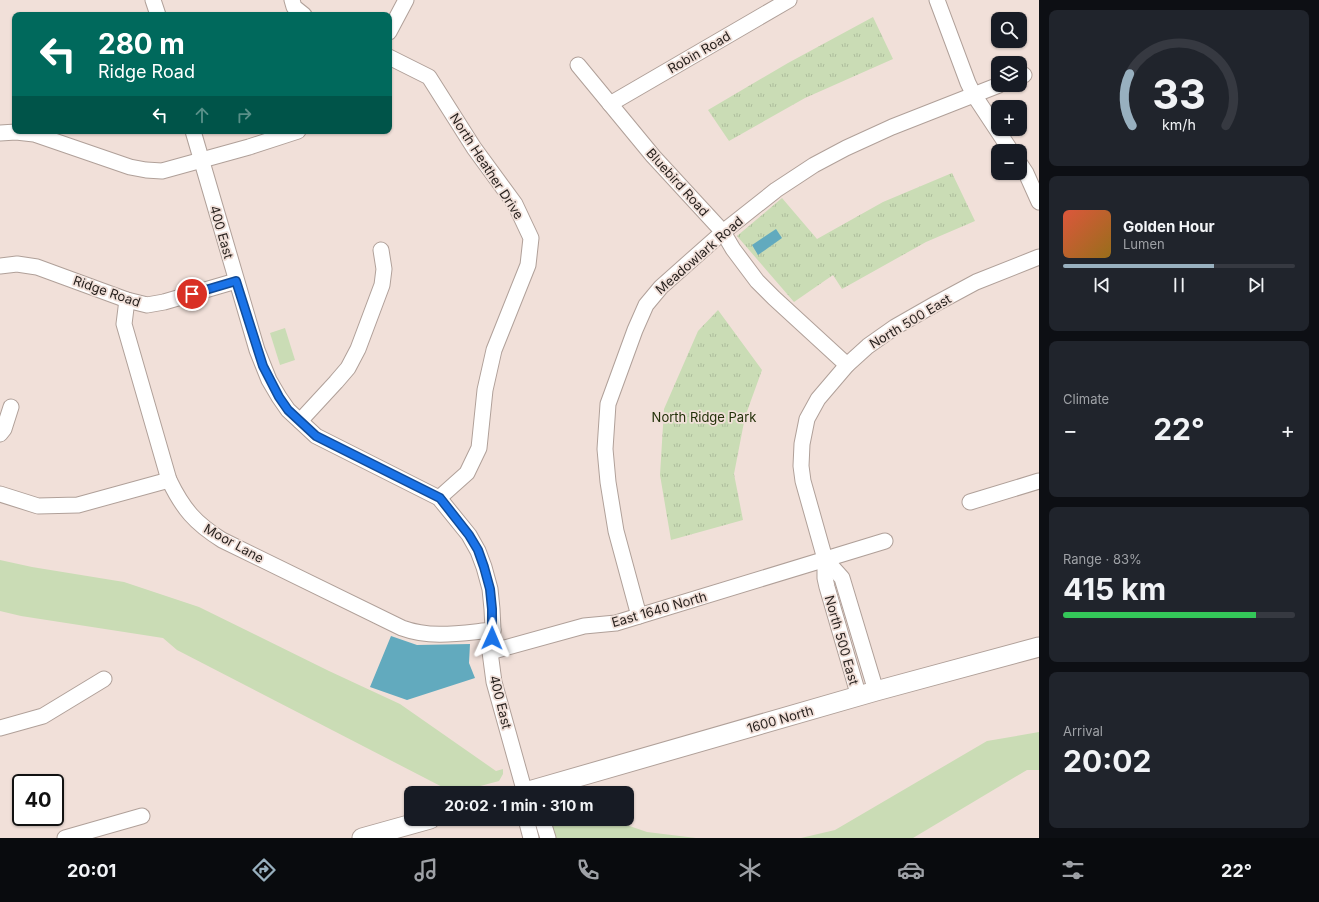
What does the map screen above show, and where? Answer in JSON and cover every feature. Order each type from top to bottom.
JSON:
[{"type":"main road","name":"1600 North","points":[[549,786],[868,694],[1039,647]]},
{"type":"main road","points":[[362,838],[405,826]]},
{"type":"street","points":[[153,0],[157,12]]},
{"type":"street","points":[[292,0],[294,7],[300,12]]},
{"type":"street","points":[[392,26],[406,0]]},
{"type":"street","name":"Robin Road","points":[[610,104],[788,0]]},
{"type":"street","points":[[937,0],[968,83],[974,95],[1006,144]]},
{"type":"street","name":"North Heather Drive","points":[[392,58],[429,77],[474,148],[515,204],[531,238],[528,265],[494,350],[485,390],[479,448],[467,474],[440,498]]},
{"type":"street","name":"Bluebird Road","points":[[578,65],[653,156],[723,232],[733,249],[757,281],[847,364]]},
{"type":"street","name":"Meadowlark Road","points":[[639,616],[620,546],[608,482],[605,449],[608,404],[632,337],[646,305],[661,287],[723,232],[776,190],[814,165],[846,148],[892,127],[991,88]]},
{"type":"street","points":[[0,133],[12,132]]},
{"type":"street","points":[[34,134],[130,167],[162,171],[249,147],[289,134]]},
{"type":"street","name":"400 East","points":[[194,134],[236,281],[263,366],[279,397],[288,410],[316,436],[440,498],[466,531],[478,550],[490,589],[493,630],[490,652],[494,682],[523,786]]},
{"type":"street","points":[[1027,175],[1039,202]]},
{"type":"street","points":[[300,421],[340,378],[348,368],[358,349],[382,285],[384,269],[381,250]]},
{"type":"street","name":"North 500 East","points":[[868,694],[827,587],[825,578],[826,558],[803,482],[802,444],[807,420],[818,398],[847,364],[870,344],[894,327],[976,282],[1039,257]]},
{"type":"street","name":"Ridge Road","points":[[0,266],[17,264],[37,267],[127,300],[147,305],[164,302],[236,281]]},
{"type":"street","name":"Moor Lane","points":[[127,300],[124,324],[168,480],[175,494],[195,521],[222,540],[414,633],[432,635],[493,630]]},
{"type":"street","points":[[0,434],[4,429],[11,407]]},
{"type":"street","points":[[0,494],[38,506],[78,505],[168,480]]},
{"type":"street","points":[[970,502],[1039,481]]},
{"type":"street","name":"East 1640 North","points":[[490,652],[584,626],[616,623],[885,541]]},
{"type":"street","points":[[0,728],[43,716],[104,679]]},
{"type":"street","points":[[65,838],[142,816]]},
{"type":"street","points":[[528,826],[531,838]]},
{"type":"street","points":[[544,826],[548,838]]},
{"type":"green space","points":[[873,17],[893,59],[805,98],[729,141],[708,110],[788,63]]},
{"type":"green space","points":[[952,173],[975,221],[926,242],[842,289],[833,275],[794,302],[737,236],[782,198],[817,239],[883,202]]},
{"type":"green space","name":"North Ridge Park","points":[[718,310],[762,370],[745,417],[734,474],[743,520],[671,540],[660,475],[664,409],[698,331]]},
{"type":"green space","points":[[285,328],[295,360],[280,365],[270,333]]},
{"type":"green space","points":[[0,560],[32,567],[124,582],[199,607],[400,704],[496,771],[503,769],[503,774],[499,781],[480,786],[440,786],[177,650],[163,638],[21,616],[0,611]]},
{"type":"green space","points":[[1039,732],[1039,770],[1027,770],[913,838],[801,838],[835,830],[987,741]]},
{"type":"green space","points":[[552,826],[629,826],[647,832],[696,838],[556,838]]},
{"type":"water","points":[[776,229],[782,238],[758,255],[752,245]]},
{"type":"water","points":[[391,636],[417,645],[470,644],[469,663],[475,678],[407,700],[370,687]]},
{"type":"route","points":[[192,294],[236,281],[263,366],[269,380],[288,410],[316,436],[440,498],[459,521],[478,550],[490,589],[493,630],[492,638]]}]
